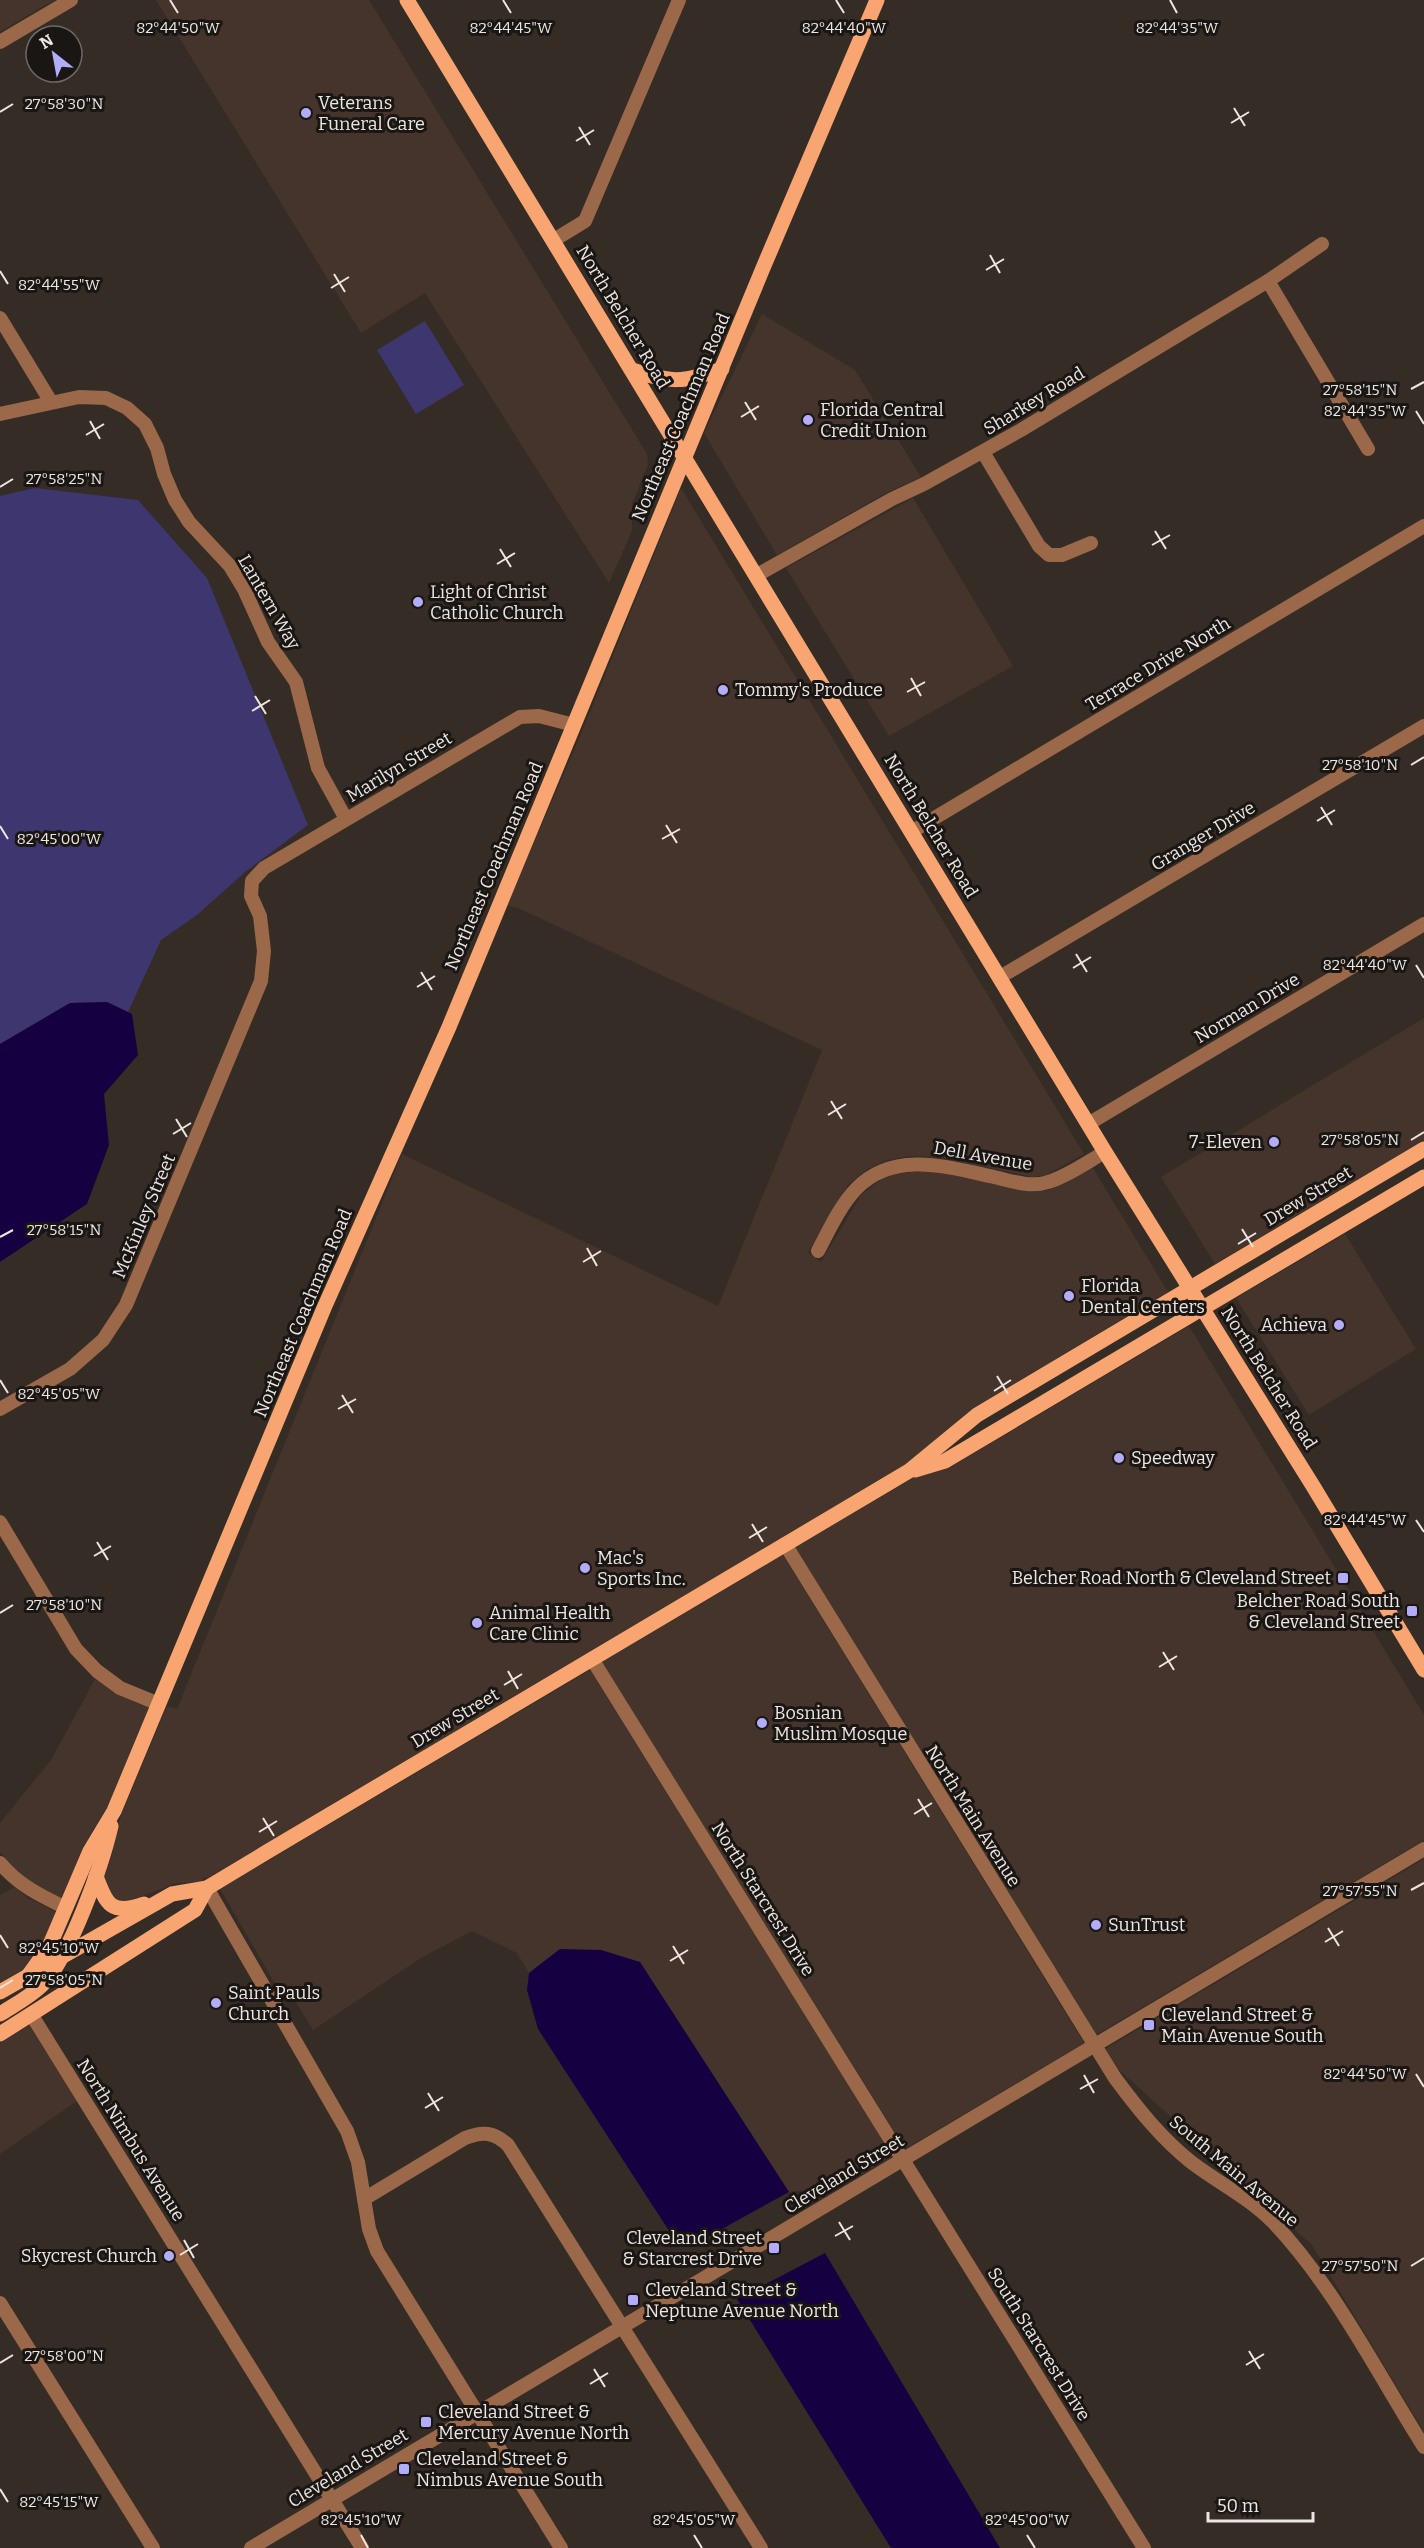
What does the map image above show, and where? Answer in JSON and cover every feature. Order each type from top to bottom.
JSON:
[{"type":"main road","name":"North Belcher Road","points":[[407,0],[1105,1152],[1191,1288],[1424,1670]]},
{"type":"main road","name":"Northeast Coachman Road","points":[[28,1976],[49,1947],[90,1851],[114,1811],[324,1308],[449,1027],[878,0]]},
{"type":"main road","points":[[632,369],[662,380],[690,380],[722,369]]},
{"type":"main road","name":"Drew Street","points":[[0,1992],[172,1894],[207,1888],[909,1471],[977,1415],[1424,1149]]},
{"type":"main road","name":"Drew Street","points":[[909,1471],[945,1461],[1424,1177]]},
{"type":"main road","name":"Northeast Coachman Road","points":[[63,1955],[104,1856],[114,1811]]},
{"type":"main road","points":[[96,1876],[105,1901],[115,1907],[128,1910],[172,1894]]},
{"type":"main road","name":"Drew Street","points":[[0,2034],[195,1910],[207,1888]]},
{"type":"main road","name":"Drew Street","points":[[0,2014],[43,1985],[63,1955]]},
{"type":"street","points":[[0,42],[70,0]]},
{"type":"street","points":[[554,240],[585,221],[679,0]]},
{"type":"street","name":"Sharkey Road","points":[[757,575],[892,499],[983,452],[1268,280],[1322,244]]},
{"type":"street","points":[[1268,280],[1368,449]]},
{"type":"street","points":[[0,318],[51,402]]},
{"type":"street","name":"Lantern Way","points":[[0,414],[79,397],[106,398],[127,408],[145,424],[157,448],[164,474],[175,500],[189,522],[230,566],[244,589],[268,642],[296,682],[318,768],[346,819]]},
{"type":"street","points":[[983,452],[1039,546],[1049,555],[1062,555],[1091,543]]},
{"type":"street","name":"Terrace Drive North","points":[[912,832],[1424,526]]},
{"type":"street","name":"Marilyn Street","points":[[252,881],[264,868],[520,717],[539,716],[574,725]]},
{"type":"street","name":"Granger Drive","points":[[1000,977],[1424,726]]},
{"type":"street","name":"McKinley Street","points":[[0,1409],[70,1369],[103,1340],[126,1305],[261,981],[264,951],[260,916],[251,896],[252,881]]},
{"type":"street","name":"Norman Drive","points":[[1088,1124],[1424,924]]},
{"type":"street","name":"Dell Avenue","points":[[818,1251],[855,1190],[871,1176],[888,1168],[911,1164],[938,1165],[1032,1184],[1048,1182],[1105,1152]]},
{"type":"street","points":[[0,1522],[76,1649],[97,1671],[120,1688],[159,1704]]},
{"type":"street","name":"North Main Avenue","points":[[785,1544],[1094,2046]]},
{"type":"street","name":"North Starcrest Drive","points":[[592,1659],[903,2159]]},
{"type":"street","name":"Cleveland Street","points":[[250,2548],[1424,1849]]},
{"type":"street","points":[[0,1863],[8,1873],[30,1891],[66,1908]]},
{"type":"street","points":[[207,1888],[347,2131],[358,2162],[369,2229],[377,2251],[561,2548]]},
{"type":"street","name":"North Nimbus Avenue","points":[[31,2014],[363,2548]]},
{"type":"street","name":"South Main Avenue","points":[[1094,2046],[1138,2110],[1164,2138],[1192,2162],[1269,2219],[1299,2250],[1320,2278],[1424,2447]]},
{"type":"street","points":[[364,2199],[465,2138],[477,2133],[499,2136],[508,2145],[761,2548]]},
{"type":"street","name":"South Starcrest Drive","points":[[903,2159],[1144,2548]]},
{"type":"street","points":[[0,2304],[153,2548]]},
{"type":"shaded area","points":[[0,0],[54,0],[0,32]]},
{"type":"shaded area","points":[[156,0],[369,0],[647,454],[648,464],[632,504],[632,531],[609,583],[425,293],[361,333]]},
{"type":"shaded area","points":[[762,314],[855,370],[921,477],[888,492],[777,555],[704,433]]},
{"type":"shaded area","points":[[425,321],[464,385],[416,414],[377,350]]},
{"type":"shaded area","points":[[35,488],[138,500],[207,578],[308,825],[245,872],[197,915],[161,940],[128,1012],[107,1002],[70,1003],[0,1044],[0,496]]},
{"type":"shaded area","points":[[681,488],[1084,1154],[1046,1175],[1032,1177],[938,1157],[909,1156],[884,1161],[866,1170],[849,1184],[808,1253],[821,1262],[861,1195],[891,1175],[938,1172],[1034,1192],[1052,1189],[1093,1168],[1168,1292],[973,1408],[906,1464],[206,1879],[204,1877],[202,1881],[174,1884],[127,1902],[117,1900],[111,1896],[104,1877],[111,1859],[121,1815],[167,1706],[177,1709],[402,1154],[718,1306],[822,1050],[518,908],[507,905],[581,734]]},
{"type":"shaded area","points":[[913,498],[1013,666],[889,736],[786,568]]},
{"type":"shaded area","points":[[107,1002],[132,1014],[138,1055],[104,1094],[109,1145],[87,1204],[0,1262],[0,1044],[70,1003]]},
{"type":"shaded area","points":[[1424,1018],[1424,1140],[1215,1264],[1161,1177]]},
{"type":"shaded area","points":[[1345,1234],[1416,1349],[1309,1415],[1236,1298]]},
{"type":"shaded area","points":[[1189,1326],[1424,1715],[1424,1840],[1096,2035],[795,1547],[913,1478],[949,1468]]},
{"type":"shaded area","points":[[783,1555],[1084,2043],[905,2149],[602,1662]]},
{"type":"shaded area","points":[[590,1670],[893,2156],[862,2174],[820,2189],[789,2192],[640,1963],[560,1949],[529,1973],[517,1953],[472,1931],[421,1958],[313,2030],[291,1994],[274,1982],[220,1889]]},
{"type":"shaded area","points":[[95,1679],[116,1694],[149,1708],[107,1807],[83,1847],[62,1898],[34,1884],[13,1867],[0,1852],[0,1823],[51,1760]]},
{"type":"shaded area","points":[[1424,1859],[1424,2432],[1312,2245],[1117,2068],[1105,2049]]},
{"type":"shaded area","points":[[14,1887],[28,1898],[56,1912],[43,1943],[23,1969],[0,1983],[0,1895]]},
{"type":"shaded area","points":[[560,1949],[601,1950],[640,1962],[789,2192],[700,2241],[691,2244],[675,2240],[538,2029],[527,1990],[529,1973]]},
{"type":"shaded area","points":[[29,2025],[77,2101],[0,2154],[0,2043]]},
{"type":"shaded area","points":[[825,2253],[1000,2548],[891,2548],[737,2299]]},
{"type":"place","name":"Veterans Funeral Care","points":[[306,113]]},
{"type":"place","name":"Florida Central Credit Union","points":[[808,420]]},
{"type":"place","name":"Light of Christ Catholic Church","points":[[418,602]]},
{"type":"place","name":"Tommy's Produce","points":[[723,690]]},
{"type":"place","name":"7-Eleven","points":[[1274,1142]]},
{"type":"place","name":"Florida Dental Centers","points":[[1069,1296]]},
{"type":"place","name":"Achieva","points":[[1339,1325]]},
{"type":"place","name":"Speedway","points":[[1119,1458]]},
{"type":"place","name":"Mac's Sports Inc.","points":[[585,1568]]},
{"type":"place","name":"Belcher Road North & Cleveland Street","points":[[1343,1578]]},
{"type":"place","name":"Belcher Road South & Cleveland Street","points":[[1412,1611]]},
{"type":"place","name":"Animal Health Care Clinic","points":[[477,1623]]},
{"type":"place","name":"Bosnian Muslim Mosque","points":[[762,1723]]},
{"type":"place","name":"SunTrust","points":[[1096,1925]]},
{"type":"place","name":"Saint Pauls Church","points":[[216,2003]]},
{"type":"place","name":"Cleveland Street & Main Avenue South","points":[[1149,2025]]},
{"type":"place","name":"Cleveland Street & Starcrest Drive","points":[[774,2248]]},
{"type":"place","name":"Skycrest Church","points":[[169,2256]]},
{"type":"place","name":"Cleveland Street & Neptune Avenue North","points":[[633,2300]]},
{"type":"place","name":"Cleveland Street & Mercury Avenue North","points":[[426,2422]]},
{"type":"place","name":"Cleveland Street & Nimbus Avenue South","points":[[404,2469]]}]
